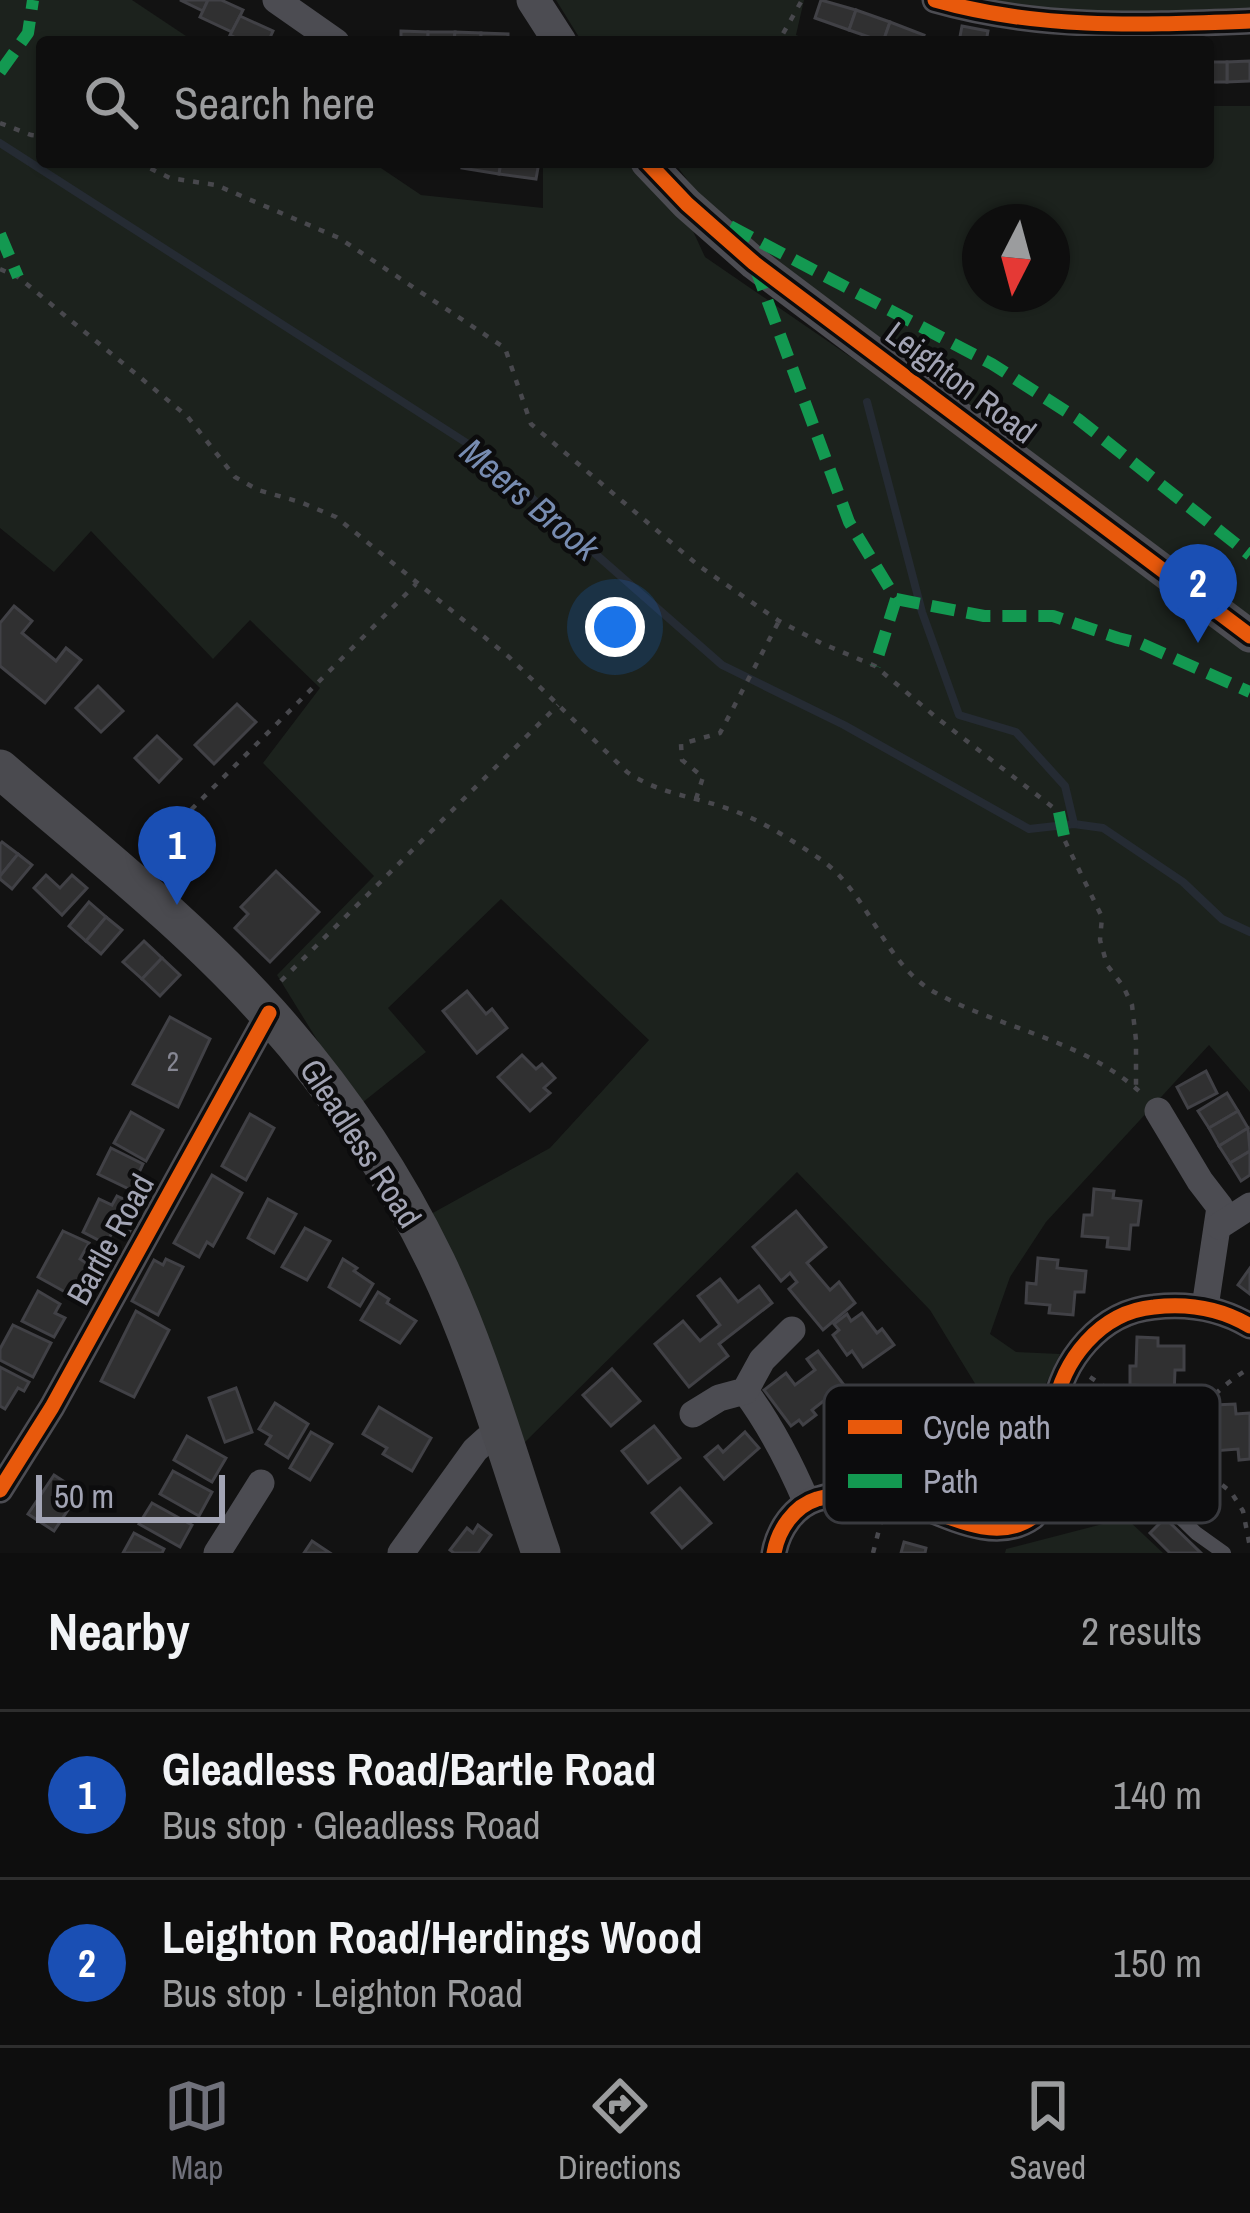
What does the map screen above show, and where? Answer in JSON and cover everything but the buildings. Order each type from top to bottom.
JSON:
[{"type":"main road","name":"Gleadless Road","points":[[0,769],[209,953],[264,1008],[368,1143],[435,1258],[468,1333],[541,1553]]},
{"type":"street","points":[[276,0],[327,36]]},
{"type":"street","points":[[533,0],[556,36]]},
{"type":"street","points":[[935,0],[994,14],[1087,26],[1250,20]]},
{"type":"street","name":"Leighton Road","points":[[653,168],[754,262],[1250,636]]},
{"type":"street","name":"Bartle Road","points":[[0,1490],[52,1407],[264,1008]]},
{"type":"street","points":[[1158,1111],[1220,1207],[1205,1307]]},
{"type":"street","points":[[1219,1226],[1250,1206]]},
{"type":"street","points":[[1063,1385],[1072,1362],[1092,1335],[1114,1318],[1140,1308],[1205,1307],[1250,1326]]},
{"type":"street","points":[[693,1414],[719,1398],[745,1391],[762,1360],[792,1330]]},
{"type":"street","points":[[745,1391],[792,1467],[807,1503]]},
{"type":"street","points":[[401,1553],[475,1450],[503,1433]]},
{"type":"street","points":[[217,1553],[261,1483]]},
{"type":"street","points":[[774,1553],[788,1519],[807,1503],[824,1499]]},
{"type":"street","points":[[951,1523],[991,1533],[1022,1523]]},
{"type":"lane","points":[[1186,1523],[1223,1553]]},
{"type":"path","points":[[782,36],[802,0]]},
{"type":"path","points":[[0,123],[36,135]]},
{"type":"path","points":[[149,168],[170,178],[216,185],[339,238],[505,348],[530,424],[699,566],[778,621],[875,666],[1059,812]]},
{"type":"path","points":[[0,268],[18,277],[187,416],[235,477],[336,518],[509,657],[646,786],[740,813],[820,858],[846,880],[910,973],[932,992],[1078,1051],[1136,1087],[1158,1111]]},
{"type":"path","points":[[124,877],[416,584]]},
{"type":"path","points":[[696,799],[703,777],[682,760],[682,744],[720,733],[778,621]]},
{"type":"path","points":[[264,1008],[558,705]]},
{"type":"path","points":[[1066,842],[1102,917],[1100,940],[1107,965],[1132,1005],[1136,1087]]},
{"type":"path","points":[[1072,1362],[1104,1385]]},
{"type":"path","points":[[1220,1389],[1250,1368]]},
{"type":"path","points":[[1220,1483],[1244,1511],[1250,1547]]},
{"type":"path","points":[[873,1553],[882,1523]]},
{"type":"shaded area","points":[[0,0],[132,0],[186,36],[36,36],[36,168],[381,168],[421,195],[543,208],[543,168],[664,168],[705,257],[858,362],[1233,643],[1250,636],[1250,1092],[1209,1045],[1046,1222],[1010,1277],[990,1334],[1016,1352],[1060,1354],[1045,1385],[976,1385],[930,1310],[797,1172],[518,1449],[431,1214],[550,1148],[649,1040],[501,899],[388,1008],[426,1052],[358,1106],[277,975],[374,876],[263,763],[320,688],[250,620],[213,659],[91,531],[54,572],[0,528]]},
{"type":"shaded area","points":[[556,0],[804,0],[799,36],[578,36]]},
{"type":"shaded area","points":[[975,0],[1250,0],[1250,9],[1108,16]]},
{"type":"shaded area","points":[[1214,106],[1250,106],[1250,621],[711,212],[678,168],[1214,168]]},
{"type":"shaded area","points":[[1107,1523],[1131,1523],[1163,1553],[1005,1553]]},
{"type":"waterway","name":"Meers Brook","points":[[0,143],[36,166]]},
{"type":"waterway","name":"Meers Brook","points":[[39,168],[476,449],[722,665],[844,725],[1029,829],[1074,824],[1103,828],[1183,882],[1222,919],[1250,932]]},
{"type":"waterway","points":[[867,402],[922,612],[959,715],[1016,732],[1065,786],[1074,824]]},
{"type":"marked path","points":[[0,72],[28,33],[33,0]]},
{"type":"marked path","points":[[730,226],[992,364],[1078,419],[1250,555]]},
{"type":"marked path","points":[[0,234],[18,277]]},
{"type":"marked path","points":[[755,267],[849,522],[896,599],[875,666]]},
{"type":"marked path","points":[[896,599],[984,616],[1053,616],[1142,644],[1250,692]]},
{"type":"marked path","points":[[1059,812],[1065,841]]},
{"type":"cycle path","points":[[935,0],[1052,21],[1250,21]]},
{"type":"cycle path","points":[[653,168],[754,263],[1250,636]]},
{"type":"cycle path","points":[[0,1490],[52,1407],[269,1013]]},
{"type":"cycle path","points":[[1061,1385],[1087,1342],[1117,1318],[1135,1311],[1191,1307],[1250,1326]]},
{"type":"cycle path","points":[[774,1553],[794,1513],[824,1497]]},
{"type":"cycle path","points":[[968,1523],[993,1528],[1020,1523]]},
{"type":"place","name":"Leighton Road/Herdings Wood","points":[[1198,643]]},
{"type":"place","name":"Gleadless Road/Bartle Road","points":[[177,905]]}]
